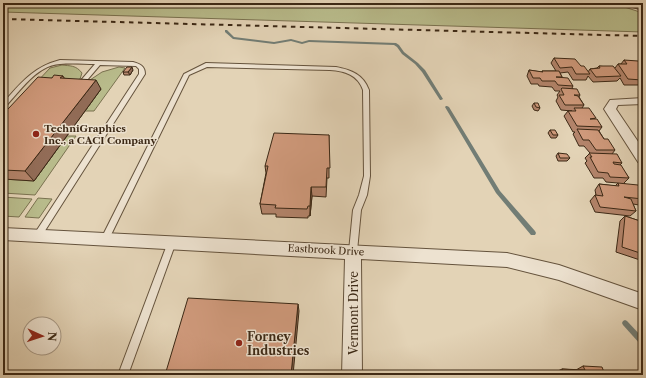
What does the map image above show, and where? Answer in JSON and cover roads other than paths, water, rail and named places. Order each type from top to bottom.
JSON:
[{"type":"street","points":[[629,3],[643,7]]},
{"type":"street","points":[[643,101],[621,100],[614,102],[610,109],[643,159]]},
{"type":"street","name":"Eastbrook Drive","points":[[3,234],[507,260],[542,266],[578,277],[643,302]]},
{"type":"street","name":"Vermont Drive","points":[[352,375],[353,251]]},
{"type":"lane","points":[[3,106],[39,69],[44,66],[60,62],[99,62],[138,65],[142,69],[142,74],[38,235]]},
{"type":"lane","points":[[77,88],[99,62]]},
{"type":"lane","points":[[105,239],[186,74],[206,65],[330,68],[348,71],[355,75],[362,80],[366,90],[367,176],[363,195],[356,210],[353,251]]},
{"type":"lane","points":[[123,375],[172,242]]},
{"type":"waterway","points":[[226,31],[233,38],[274,43],[291,40],[302,43],[309,41],[395,44],[423,71],[441,99]]},
{"type":"waterway","points":[[447,107],[498,192],[533,233]]},
{"type":"waterway","points":[[625,323],[643,343]]},
{"type":"railway","points":[[3,19],[643,36]]},
{"type":"place","name":"TechniGraphics Inc., a CACI Company","points":[[36,134]]},
{"type":"place","name":"Forney Industries","points":[[239,343]]}]
